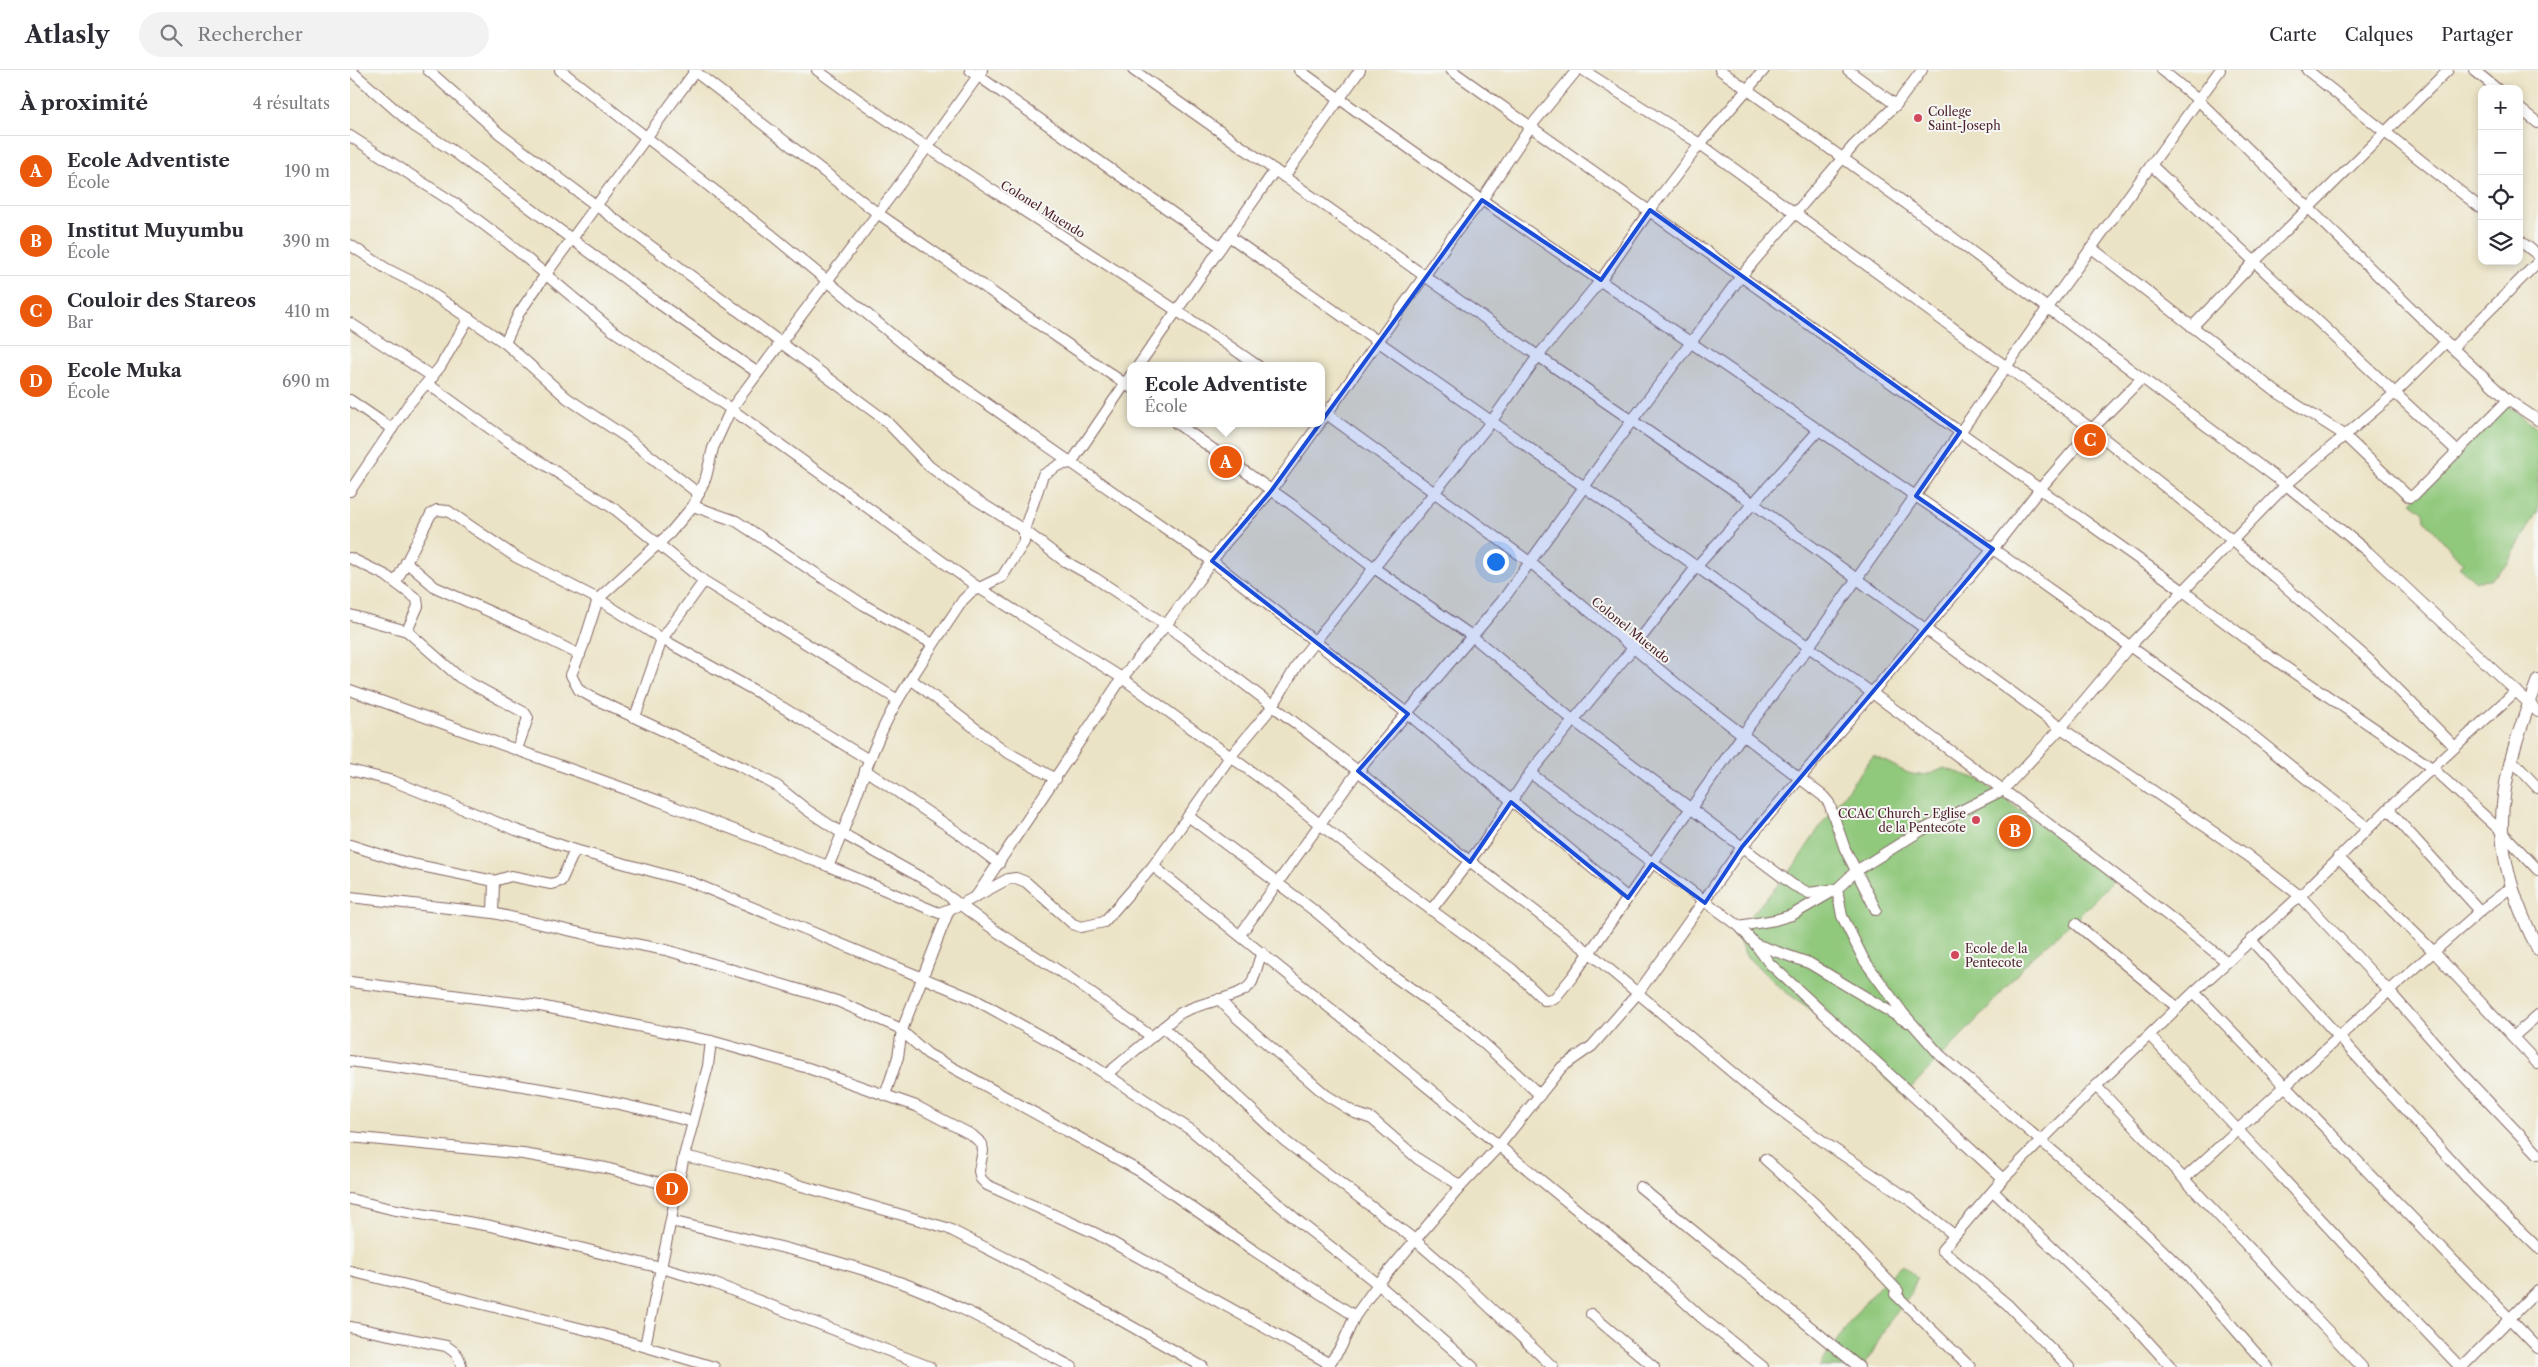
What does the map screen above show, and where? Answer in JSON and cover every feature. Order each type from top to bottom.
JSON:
[{"type":"street","points":[[350,70],[414,126],[453,151],[572,240],[758,373]]},
{"type":"street","points":[[428,70],[500,134],[885,420],[929,466],[970,496],[1024,530],[1063,560],[1096,578],[1166,625],[1358,771],[1470,862],[1590,953],[1752,1089],[1828,1146],[1910,1199],[1954,1235]]},
{"type":"street","points":[[560,70],[646,139],[773,236],[913,352],[1212,561],[1408,714],[1628,898]]},
{"type":"street","points":[[505,343],[520,313],[546,274],[646,139],[694,70],[876,212],[1127,381]]},
{"type":"street","name":"Colonel Muendo","points":[[817,70],[926,149],[1177,310],[1252,362]]},
{"type":"street","points":[[1133,70],[1538,356],[1633,419],[1857,577],[2061,728],[2247,855],[2300,896],[2389,991],[2462,1074],[2538,1154]]},
{"type":"street","points":[[1299,70],[1482,200],[1993,549],[2232,719],[2368,828]]},
{"type":"street","points":[[1284,177],[1360,70]]},
{"type":"street","points":[[1451,70],[1742,275],[2039,490],[2182,590],[2268,655],[2432,768],[2502,832],[2538,870]]},
{"type":"street","points":[[1325,413],[1379,342],[1452,237],[1482,200],[1531,126],[1577,70]]},
{"type":"street","points":[[1583,70],[1700,144],[1793,214],[2092,429],[2232,540],[2368,659],[2455,747]]},
{"type":"street","points":[[1720,70],[2286,484],[2368,552],[2534,708]]},
{"type":"street","points":[[350,690],[517,749],[828,866],[939,913],[960,905],[1008,879],[1016,878],[1026,882],[1074,924],[1081,927],[1104,922],[1154,866],[1230,757],[1273,706],[1287,679],[1314,642],[1490,422],[1538,356],[1601,280],[1650,210],[1700,144],[1764,70]]},
{"type":"street","points":[[1848,70],[1896,105]]},
{"type":"street","points":[[1240,935],[1318,824],[1358,771],[1408,714],[1531,563],[1633,419],[1742,275],[1793,214],[1844,159],[1854,145],[1896,105],[1922,70]]},
{"type":"street","points":[[2162,70],[2198,100],[2449,345],[2508,400],[2538,420]]},
{"type":"street","points":[[350,136],[458,206],[546,274],[612,330],[731,409],[979,588],[1122,678],[1512,969],[1544,1000],[1554,999],[1590,953],[1743,734],[1808,648],[1960,432],[2220,70]]},
{"type":"street","points":[[2307,70],[2478,207]]},
{"type":"street","points":[[2192,327],[2448,70]]},
{"type":"street","points":[[2474,70],[2492,85]]},
{"type":"street","points":[[1152,1037],[1070,978],[1026,952],[929,882],[843,834],[807,810],[777,786],[579,690],[571,675],[580,656],[598,599],[682,520],[693,506],[706,477],[713,448],[731,409],[876,212],[926,149],[977,72],[1221,247]]},
{"type":"street","points":[[2523,111],[2538,123]]},
{"type":"street","points":[[2151,165],[2458,452]]},
{"type":"street","points":[[1141,362],[1275,170]]},
{"type":"street","points":[[1229,236],[1490,422],[1585,486],[1872,693],[2100,862],[2226,962]]},
{"type":"street","points":[[2523,243],[2538,255]]},
{"type":"street","points":[[350,245],[387,269],[421,286],[505,343],[567,398],[626,437],[699,494]]},
{"type":"street","points":[[2093,249],[2275,391],[2343,434],[2412,498],[2508,400]]},
{"type":"street","points":[[1738,926],[1775,920],[1792,914],[1837,889],[1856,871],[1922,830],[2003,790],[2061,728],[2129,647],[2286,484],[2343,434],[2394,394],[2538,262]]},
{"type":"street","points":[[350,489],[408,405],[430,380],[469,318]]},
{"type":"street","points":[[350,323],[430,380],[503,438],[616,510],[704,581],[898,700]]},
{"type":"street","points":[[350,982],[540,1006],[711,1041],[763,1054],[916,1106],[972,1135],[982,1144],[983,1152],[979,1171],[981,1179],[988,1185],[1097,1234],[1328,1366],[1355,1316],[1378,1284],[1461,1186],[1499,1146],[1562,1067],[1592,1046],[1638,993],[1742,847],[1993,549],[2039,490],[2092,429],[2142,378]]},
{"type":"street","points":[[828,866],[843,834],[867,765],[898,700],[962,600],[979,588],[1002,577],[1024,542],[1024,530],[1043,475],[1059,465],[1072,463],[1127,385]]},
{"type":"street","points":[[350,400],[392,429]]},
{"type":"street","name":"Colonel Muendo","points":[[1325,419],[1434,491],[1531,563],[1634,648],[1830,803],[1838,831],[1876,910]]},
{"type":"street","points":[[1182,427],[1271,490],[1374,568],[1472,636],[1574,721],[1690,810],[1802,890],[1809,893],[1837,889]]},
{"type":"street","points":[[977,896],[1122,678],[1166,625],[1212,561],[1271,490],[1315,427]]},
{"type":"street","points":[[1431,910],[1470,862],[1530,773],[1634,648],[1697,566],[1819,430]]},
{"type":"street","points":[[693,506],[736,521],[864,605],[933,644]]},
{"type":"street","points":[[396,582],[431,514],[437,510],[448,511],[516,557],[598,599],[662,639],[752,689],[867,765],[999,864]]},
{"type":"street","points":[[350,558],[396,582],[418,602],[417,610],[407,630]]},
{"type":"street","points":[[406,562],[434,587],[524,627],[580,656]]},
{"type":"street","points":[[635,717],[662,639],[704,581]]},
{"type":"street","points":[[350,614],[407,630],[459,677],[527,716],[517,749]]},
{"type":"street","points":[[912,680],[1005,751],[1056,779]]},
{"type":"street","points":[[2538,680],[2534,708],[2512,760],[2504,800],[2502,832],[2513,886],[2524,920],[2538,949]]},
{"type":"street","points":[[2069,1367],[2007,1304],[1942,1250],[2003,1179],[2096,1086],[2226,962],[2300,896],[2388,809],[2516,691]]},
{"type":"street","points":[[2512,760],[2538,788]]},
{"type":"street","points":[[350,770],[394,781],[516,830],[575,850],[691,882],[974,999],[1107,1074],[1191,1130],[1303,1225],[1378,1284],[1474,1367]]},
{"type":"street","points":[[1530,773],[1738,926],[1769,963],[1795,988],[2003,1179]]},
{"type":"street","points":[[2388,809],[2480,911]]},
{"type":"street","points":[[1188,816],[1316,912],[1385,970],[1468,1030],[1540,1095]]},
{"type":"street","points":[[350,846],[407,863],[494,881],[511,876],[557,884],[565,875],[575,850]]},
{"type":"street","points":[[2338,858],[2433,951],[2538,1064]]},
{"type":"street","points":[[1154,866],[1648,1268],[1701,1317],[1762,1367]]},
{"type":"street","points":[[493,913],[494,881]]},
{"type":"street","points":[[2184,1179],[2433,951],[2513,886]]},
{"type":"street","points":[[1837,889],[1842,916],[1852,940],[1864,960],[1916,1028],[1940,1055],[2088,1181],[2184,1271],[2268,1367]]},
{"type":"street","points":[[350,897],[493,913],[598,937],[666,950],[837,1001],[902,1030],[928,1054],[1141,1172],[1261,1255],[1355,1316]]},
{"type":"street","points":[[885,1095],[898,1057],[902,1030],[921,977],[949,910]]},
{"type":"street","points":[[2076,924],[2178,1008]]},
{"type":"street","points":[[2251,940],[2478,1190],[2538,1248]]},
{"type":"street","points":[[1755,944],[1809,963],[1916,1028]]},
{"type":"street","points":[[1107,1074],[1191,1006],[1232,996],[1247,989],[1252,983],[1262,952]]},
{"type":"street","points":[[2194,992],[2538,1348]]},
{"type":"street","points":[[1219,999],[1235,1016],[1326,1095],[1355,1114],[1372,1119],[1418,1159],[1461,1186]]},
{"type":"street","points":[[2513,1038],[2538,1015]]},
{"type":"street","points":[[1163,1027],[1285,1141],[1415,1240],[1461,1280],[1553,1367]]},
{"type":"street","points":[[2150,1036],[2313,1209],[2346,1248],[2461,1367],[2538,1290]]},
{"type":"street","points":[[645,1346],[684,1156],[708,1066],[711,1041]]},
{"type":"street","points":[[350,1062],[555,1091],[631,1105],[693,1122]]},
{"type":"street","points":[[2096,1086],[2362,1367]]},
{"type":"street","points":[[350,1137],[523,1154],[606,1168],[678,1188]]},
{"type":"street","points":[[684,1156],[750,1171],[947,1228],[1064,1288],[1203,1367]]},
{"type":"street","points":[[1765,1159],[1815,1204],[1896,1293],[1970,1367]]},
{"type":"street","points":[[1640,1187],[1859,1367]]},
{"type":"street","points":[[1993,1191],[2134,1326],[2171,1367]]},
{"type":"street","points":[[350,1199],[391,1209],[491,1226],[661,1268],[713,1284],[930,1367]]},
{"type":"street","points":[[671,1221],[806,1254],[892,1279],[989,1322],[1072,1367]]},
{"type":"street","points":[[350,1271],[645,1346],[714,1367]]},
{"type":"street","points":[[1591,1314],[1654,1367]]},
{"type":"street","points":[[350,1327],[446,1346],[456,1352],[460,1358],[461,1367]]},
{"type":"highlighted area","points":[[1482,200],[1601,280],[1650,210],[1960,432],[1916,496],[1993,549],[1742,847],[1705,903],[1652,864],[1628,898],[1511,802],[1470,862],[1358,771],[1408,714],[1212,561],[1271,491]]},
{"type":"green space","points":[[2507,405],[2538,429],[2538,510],[2507,565],[2490,580],[2476,581],[2459,567],[2463,564],[2425,520],[2424,512],[2411,502]]},
{"type":"green space","points":[[1873,756],[1915,775],[1933,773],[1944,768],[1978,779],[2114,880],[2079,916],[2031,958],[1985,1011],[1904,1095],[1820,1016],[1783,990],[1746,956],[1735,933],[1792,869],[1821,825]]},
{"type":"green space","points":[[1902,1265],[1917,1278],[1908,1297],[1888,1324],[1873,1352],[1862,1367],[1819,1367],[1867,1301]]},
{"type":"place","name":"College Saint-Joseph","points":[[1918,118]]},
{"type":"place","name":"Couloir des Stareos","points":[[2090,440]]},
{"type":"place","name":"Ecole Adventiste","points":[[1226,462]]},
{"type":"place","name":"CCAC Church - Eglise de la Pentecote","points":[[1976,820]]},
{"type":"place","name":"Institut Muyumbu","points":[[2015,831]]},
{"type":"place","name":"Ecole de la Pentecote","points":[[1955,955]]},
{"type":"place","name":"Ecole Muka","points":[[672,1189]]}]
